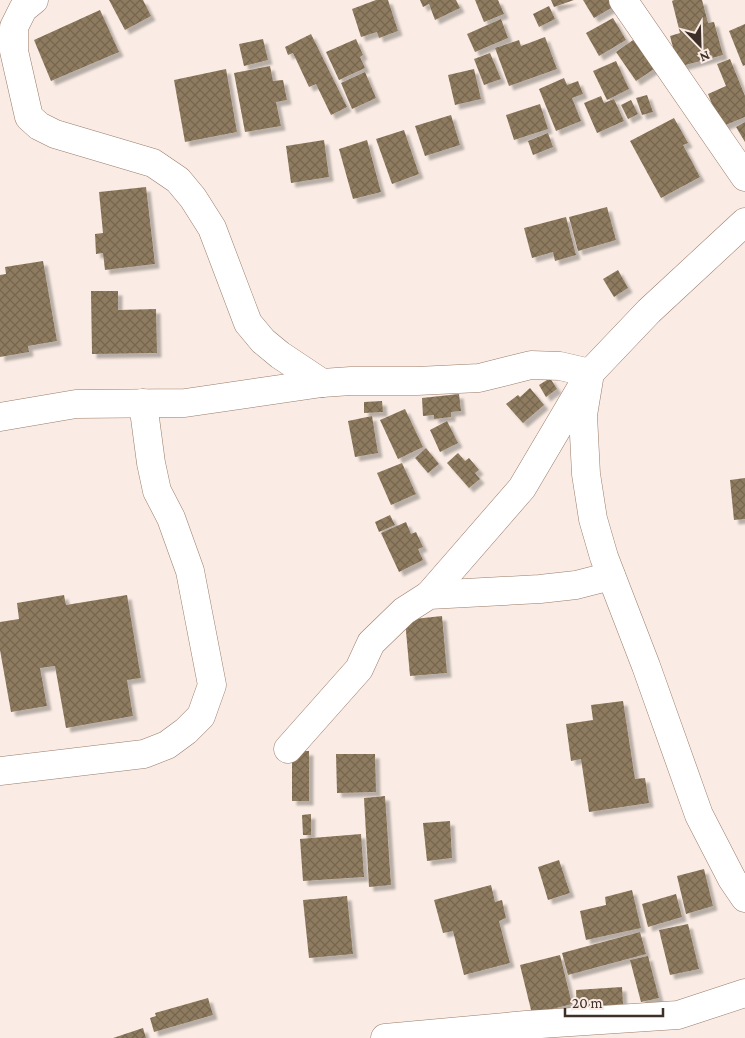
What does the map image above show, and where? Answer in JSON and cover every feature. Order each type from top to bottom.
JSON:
[{"type":"street","points":[[34,0],[23,9],[14,27],[14,51],[29,116],[39,126],[55,134],[153,164],[178,180],[193,198],[212,228],[248,323],[262,341],[322,383]]},
{"type":"street","points":[[623,0],[745,177]]},
{"type":"street","points":[[288,749],[359,669],[371,643],[404,611],[429,596],[522,488],[590,373],[650,311],[745,222]]},
{"type":"street","points":[[0,417],[76,404],[185,403],[351,380],[416,381],[479,378],[531,365],[560,366],[590,373]]},
{"type":"street","points":[[590,373],[583,415],[586,474],[593,519],[604,557],[646,666],[699,814],[732,879],[745,898]]},
{"type":"street","points":[[0,771],[144,754],[167,745],[186,732],[201,716],[212,686],[190,571],[171,518],[157,491],[151,463],[143,403]]},
{"type":"street","points":[[429,596],[540,589],[576,585],[611,576]]},
{"type":"street","points":[[384,1038],[526,1025],[678,1015],[745,993]]},
{"type":"building","points":[[109,0],[143,0],[151,16],[125,30]]},
{"type":"building","points":[[376,0],[388,0],[398,31],[379,38],[377,32],[361,37],[352,9]]},
{"type":"building","points":[[420,0],[456,0],[460,8],[435,20],[429,4],[423,7]]},
{"type":"building","points":[[475,0],[498,0],[504,14],[484,22]]},
{"type":"building","points":[[551,0],[574,0],[554,7]]},
{"type":"building","points":[[583,0],[609,0],[613,7],[594,18]]},
{"type":"building","points":[[702,0],[708,23],[714,22],[723,55],[678,67],[670,36],[680,33],[672,1]]},
{"type":"building","points":[[549,6],[555,19],[539,27],[533,14]]},
{"type":"building","points":[[100,10],[119,52],[51,81],[34,40]]},
{"type":"building","points":[[613,18],[626,40],[599,56],[586,33]]},
{"type":"building","points":[[501,19],[508,38],[475,52],[467,34]]},
{"type":"building","points":[[745,24],[745,65],[743,66],[729,31]]},
{"type":"building","points":[[311,34],[347,107],[331,115],[316,84],[309,87],[293,53],[288,55],[285,47]]},
{"type":"building","points":[[545,37],[557,69],[509,86],[495,48],[519,40],[521,46]]},
{"type":"building","points":[[636,38],[657,67],[636,81],[616,52]]},
{"type":"building","points":[[263,39],[268,60],[244,66],[239,44]]},
{"type":"building","points":[[356,39],[363,55],[360,57],[365,68],[339,80],[326,52]]},
{"type":"building","points":[[490,53],[501,79],[484,85],[474,59]]},
{"type":"building","points":[[730,59],[745,96],[745,117],[721,127],[708,94],[726,86],[717,64]]},
{"type":"building","points":[[616,61],[629,89],[607,100],[593,71]]},
{"type":"building","points":[[270,66],[273,81],[283,80],[287,100],[276,102],[281,126],[245,132],[234,73]]},
{"type":"building","points":[[226,69],[237,132],[185,142],[174,80]]},
{"type":"building","points":[[474,69],[481,99],[455,105],[448,75]]},
{"type":"building","points":[[365,72],[376,98],[352,109],[341,83]]},
{"type":"building","points":[[564,78],[567,85],[578,81],[583,94],[572,98],[581,121],[556,131],[539,89]]},
{"type":"building","points":[[647,95],[653,112],[642,115],[636,98]]},
{"type":"building","points":[[601,96],[604,103],[614,99],[624,121],[597,133],[584,103]]},
{"type":"building","points":[[631,100],[638,114],[628,119],[621,105]]},
{"type":"building","points":[[540,104],[548,129],[514,140],[506,115]]},
{"type":"building","points":[[451,115],[460,145],[425,156],[415,126]]},
{"type":"building","points":[[674,118],[688,143],[683,145],[700,177],[661,198],[630,141]]},
{"type":"building","points":[[745,122],[745,142],[736,127]]},
{"type":"building","points":[[404,130],[419,174],[392,184],[376,139]]},
{"type":"building","points":[[548,133],[553,147],[533,155],[528,141]]},
{"type":"building","points":[[324,140],[329,177],[291,183],[286,146]]},
{"type":"building","points":[[367,140],[381,192],[353,199],[339,149]]},
{"type":"building","points":[[146,187],[155,264],[105,270],[103,253],[96,254],[95,234],[103,233],[99,192]]},
{"type":"building","points":[[607,207],[616,240],[578,251],[569,217]]},
{"type":"building","points":[[566,217],[576,255],[555,261],[553,252],[532,258],[524,228]]},
{"type":"building","points":[[43,261],[57,341],[28,346],[29,352],[0,357],[0,275],[6,274],[5,267]]},
{"type":"building","points":[[618,270],[628,288],[614,297],[603,279]]},
{"type":"building","points":[[91,291],[118,291],[118,310],[156,309],[157,353],[92,354]]},
{"type":"building","points":[[550,378],[557,389],[546,397],[539,385]]},
{"type":"building","points":[[530,388],[544,405],[523,423],[506,404],[518,395],[520,397]]},
{"type":"building","points":[[459,394],[461,411],[451,412],[451,417],[434,419],[434,415],[423,416],[422,398]]},
{"type":"building","points":[[382,401],[383,412],[364,413],[364,402]]},
{"type":"building","points":[[405,409],[423,447],[398,459],[380,420]]},
{"type":"building","points":[[372,416],[378,453],[355,457],[348,421]]},
{"type":"building","points":[[447,421],[458,443],[440,452],[430,430]]},
{"type":"building","points":[[426,448],[439,464],[428,473],[415,458]]},
{"type":"building","points":[[458,453],[465,461],[469,458],[479,470],[475,473],[480,479],[469,488],[447,463]]},
{"type":"building","points":[[402,463],[416,494],[391,505],[377,473]]},
{"type":"building","points":[[745,478],[745,519],[734,520],[730,480]]},
{"type":"building","points":[[390,515],[395,525],[379,532],[375,522]]},
{"type":"building","points":[[406,522],[411,534],[416,532],[423,547],[418,549],[423,560],[399,572],[381,533]]},
{"type":"building","points":[[64,595],[66,605],[127,595],[141,678],[127,680],[133,716],[66,728],[55,666],[40,668],[47,706],[11,712],[0,650],[0,622],[19,619],[17,603]]},
{"type":"building","points":[[442,616],[447,673],[410,676],[405,620]]},
{"type":"building","points":[[623,701],[635,779],[645,778],[649,803],[589,812],[581,759],[571,761],[566,724],[593,720],[591,705]]},
{"type":"building","points":[[292,751],[309,751],[309,801],[292,801]]},
{"type":"building","points":[[336,754],[375,754],[376,792],[337,793]]},
{"type":"building","points":[[385,796],[391,885],[369,887],[364,798]]},
{"type":"building","points":[[311,814],[311,835],[303,835],[302,815]]},
{"type":"building","points":[[450,821],[452,858],[427,861],[423,823]]},
{"type":"building","points":[[361,834],[364,877],[303,881],[300,839]]},
{"type":"building","points":[[559,860],[570,893],[548,900],[538,867]]},
{"type":"building","points":[[704,869],[713,906],[686,914],[677,876]]},
{"type":"building","points":[[491,885],[495,902],[502,900],[506,918],[499,921],[510,963],[464,975],[453,931],[443,933],[434,900]]},
{"type":"building","points":[[632,890],[641,928],[586,940],[580,911],[606,905],[605,897]]},
{"type":"building","points":[[676,894],[682,917],[648,927],[642,904]]},
{"type":"building","points":[[347,896],[353,954],[309,958],[303,900]]},
{"type":"building","points":[[688,924],[699,969],[670,975],[659,930]]},
{"type":"building","points":[[640,932],[646,954],[568,975],[562,953]]},
{"type":"building","points":[[560,955],[572,1004],[532,1014],[520,965]]},
{"type":"building","points":[[648,956],[659,998],[641,1002],[630,960]]},
{"type":"building","points":[[622,987],[623,1004],[577,1008],[576,990]]},
{"type":"building","points":[[208,998],[213,1015],[154,1032],[150,1018],[156,1016],[155,1013]]},
{"type":"building","points":[[143,1028],[146,1038],[113,1038]]}]
